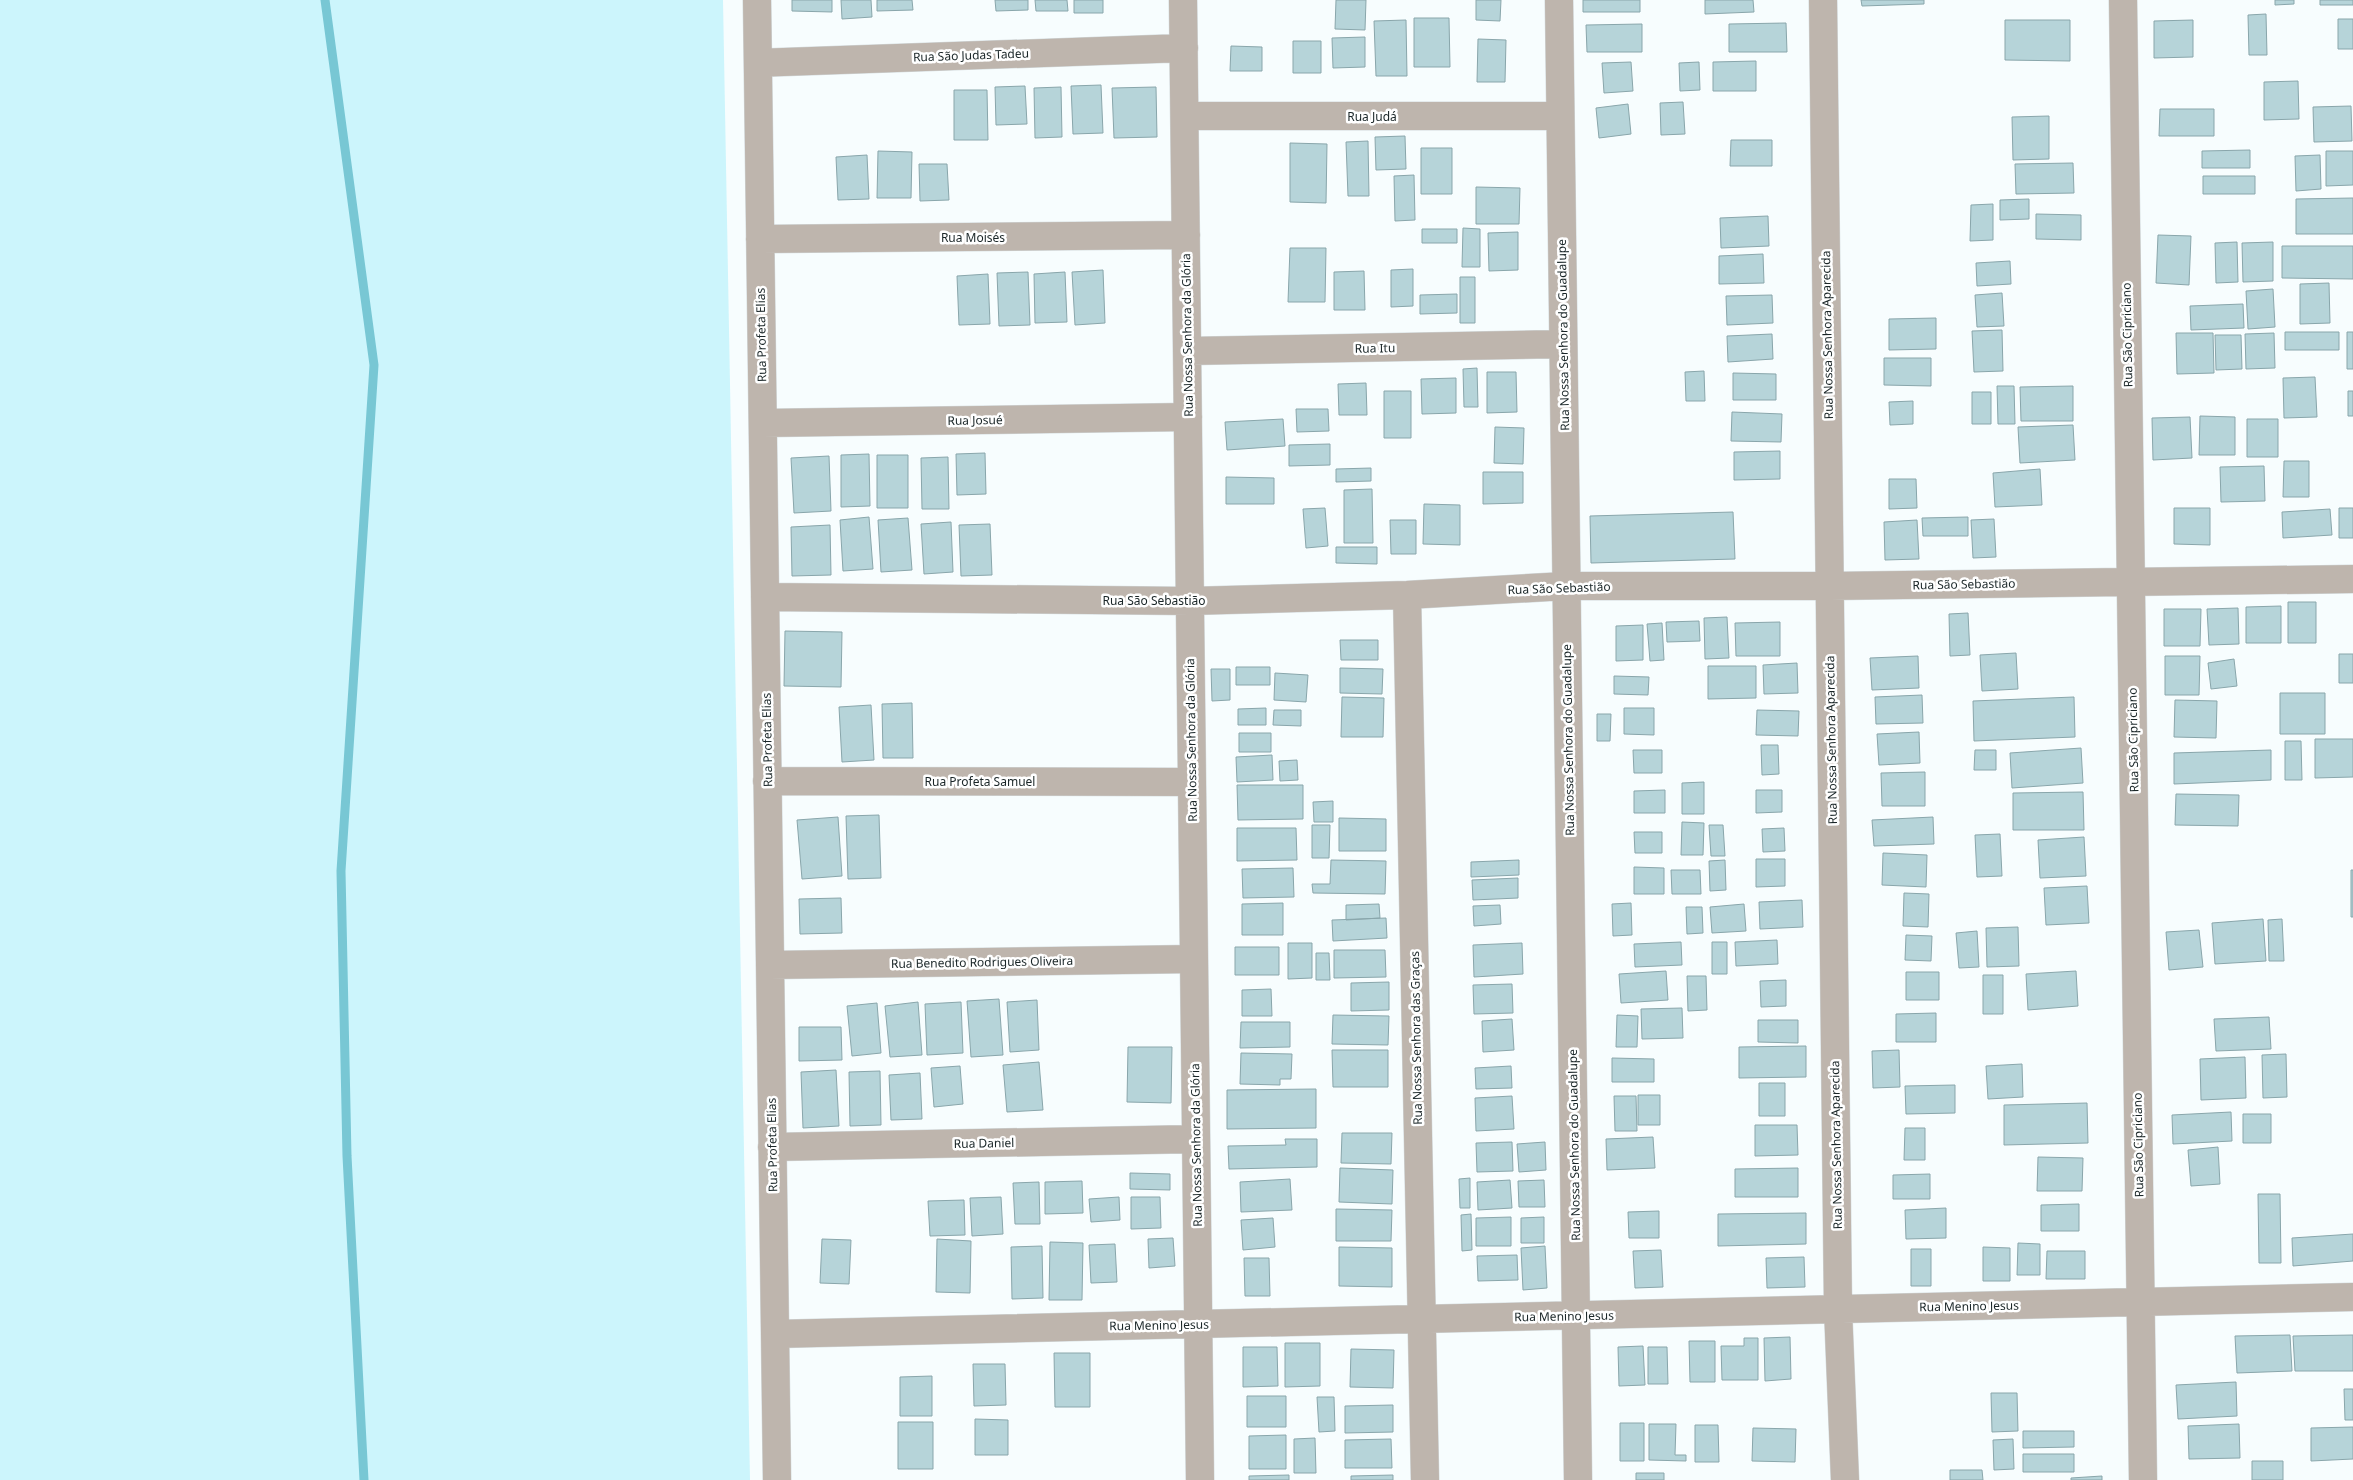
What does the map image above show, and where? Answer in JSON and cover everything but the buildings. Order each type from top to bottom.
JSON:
[{"type":"street","name":"Rua Profeta Elias","points":[[757,0],[777,1480]]},
{"type":"street","name":"Rua Nossa Senhora da Glória","points":[[1183,0],[1200,1480]]},
{"type":"street","name":"Rua Nossa Senhora do Guadalupe","points":[[1558,0],[1578,1480]]},
{"type":"street","name":"Rua Nossa Senhora Aparecida","points":[[1823,0],[1838,1309],[1845,1480]]},
{"type":"street","name":"Rua São Cipriciano","points":[[2123,0],[2143,1480]]},
{"type":"street","name":"Rua São Judas Tadeu","points":[[758,63],[1184,48]]},
{"type":"street","name":"Rua Judá","points":[[1184,116],[1560,116]]},
{"type":"street","name":"Rua Moisés","points":[[760,239],[1186,235]]},
{"type":"street","name":"Rua Itu","points":[[1187,351],[1563,344]]},
{"type":"street","name":"Rua Josué","points":[[763,423],[1188,417]]},
{"type":"street","name":"Rua São Sebastião","points":[[765,597],[1190,600],[1407,595],[1566,586],[1830,586],[2353,579]]},
{"type":"street","name":"Rua Nossa Senhora das Graças","points":[[1407,595],[1425,1480]]},
{"type":"street","name":"Rua Profeta Samuel","points":[[768,781],[1192,782]]},
{"type":"street","name":"Rua Benedito Rodrigues Oliveira","points":[[770,965],[1194,959]]},
{"type":"street","name":"Rua Daniel","points":[[772,1147],[1196,1139]]},
{"type":"street","name":"Rua Menino Jesus","points":[[775,1334],[2353,1297]]},
{"type":"shaded area","points":[[0,0],[723,0],[750,1480],[0,1480]]},
{"type":"waterway","points":[[325,0],[374,365],[341,871],[347,1156],[364,1480]]}]
